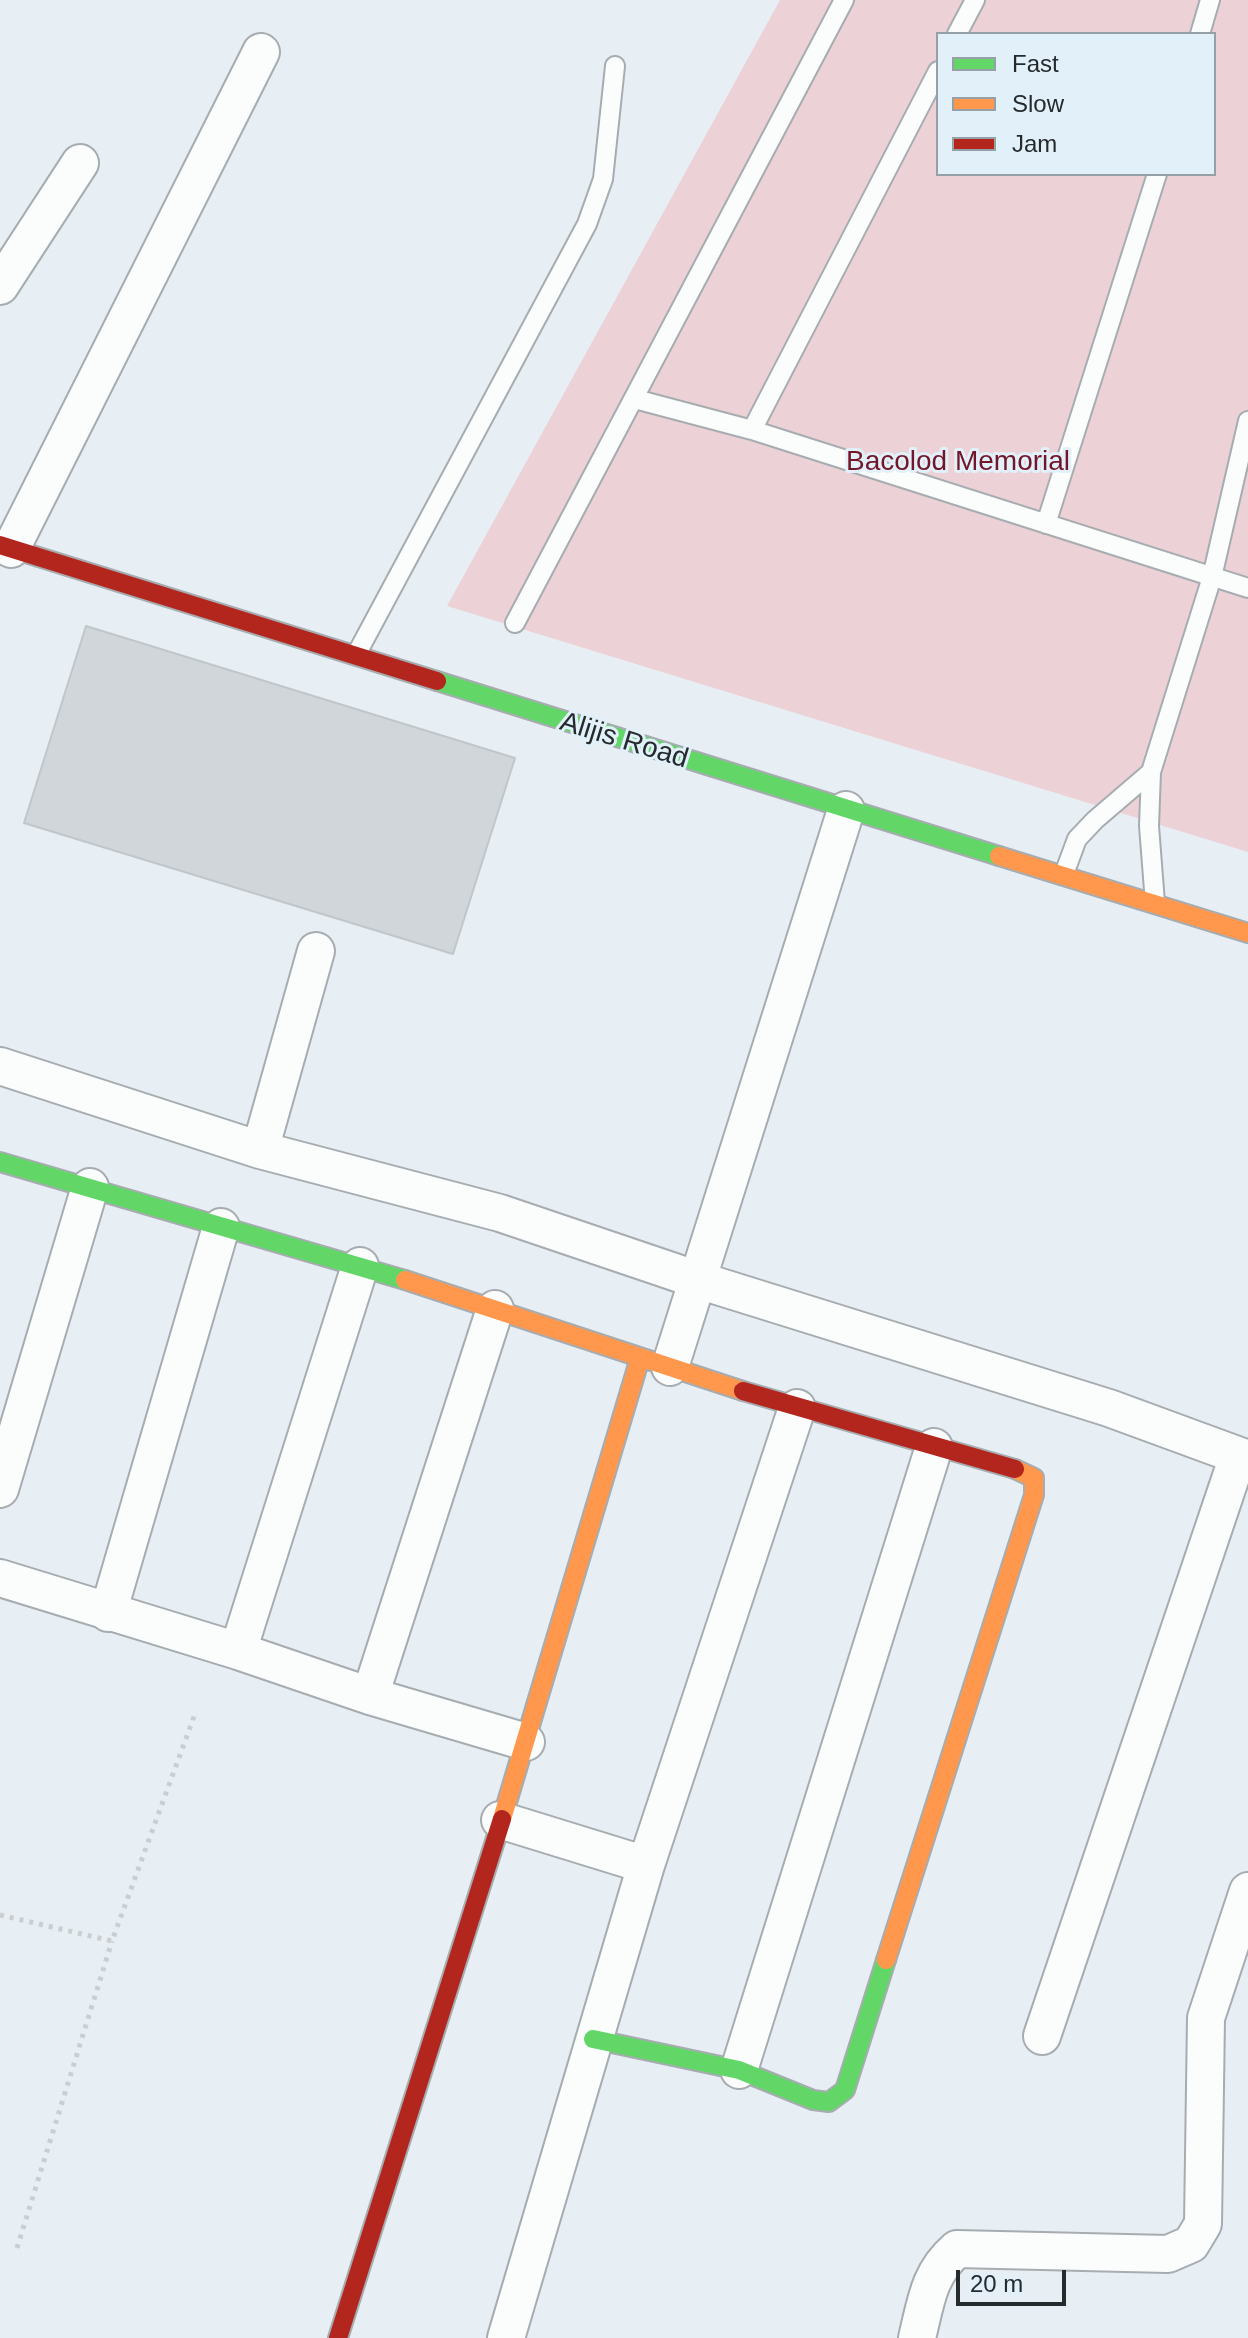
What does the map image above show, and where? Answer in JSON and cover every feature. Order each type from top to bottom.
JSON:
[{"type":"street","points":[[5,547],[261,52]]},
{"type":"street","points":[[0,286],[80,163]]},
{"type":"street","name":"Alijis Road","points":[[5,547],[1248,933]]},
{"type":"street","points":[[338,2338],[500,1820],[655,1362],[698,1280],[846,810]]},
{"type":"street","points":[[260,1150],[316,951]]},
{"type":"street","points":[[0,1066],[260,1150],[500,1213],[698,1280],[1109,1408],[1243,1458],[1042,2036]]},
{"type":"street","points":[[0,1162],[360,1266],[797,1408],[1017,1470],[1034,1478],[1034,1495],[845,2090],[829,2102],[813,2100],[739,2070],[593,2039]]},
{"type":"street","points":[[0,1489],[90,1187]]},
{"type":"street","points":[[108,1613],[221,1227]]},
{"type":"street","points":[[238,1651],[360,1266]]},
{"type":"street","points":[[370,1696],[495,1309]]},
{"type":"street","points":[[506,2338],[646,1865],[797,1408]]},
{"type":"street","points":[[739,2070],[934,1447]]},
{"type":"street","points":[[0,1578],[238,1651],[370,1696],[526,1742]]},
{"type":"street","points":[[500,1820],[646,1865]]},
{"type":"street","points":[[917,2338],[930,2284],[942,2262],[957,2249],[1168,2254],[1191,2244],[1203,2224],[1206,2018],[1248,1891]]},
{"type":"lane","points":[[515,623],[844,0]]},
{"type":"lane","points":[[958,32],[975,0]]},
{"type":"lane","points":[[1201,32],[1210,0]]},
{"type":"lane","points":[[355,657],[587,224],[603,179],[615,66]]},
{"type":"lane","points":[[752,430],[936,75]]},
{"type":"lane","points":[[1046,524],[1156,176]]},
{"type":"lane","points":[[635,399],[752,430],[1248,588]]},
{"type":"lane","points":[[1155,903],[1149,826],[1151,772],[1212,577],[1248,421]]},
{"type":"lane","points":[[1064,874],[1077,839],[1151,772]]},
{"type":"path","points":[[17,2248],[112,1941],[196,1711]]},
{"type":"path","points":[[0,1915],[112,1941]]},
{"type":"green space","name":"Bacolod Memorial","points":[[780,0],[1248,0],[1248,852],[447,606]]},
{"type":"building","points":[[86,626],[515,758],[453,954],[24,823]]},
{"type":"traffic: fast","points":[[437,681],[999,856]]},
{"type":"traffic: fast","points":[[0,1162],[405,1280]]},
{"type":"traffic: fast","points":[[593,2039],[739,2070],[813,2100],[829,2102],[845,2090],[886,1960]]},
{"type":"traffic: slow","points":[[999,856],[1248,933]]},
{"type":"traffic: slow","points":[[405,1280],[743,1391]]},
{"type":"traffic: slow","points":[[502,1819],[640,1358]]},
{"type":"traffic: slow","points":[[886,1960],[1034,1495],[1034,1478],[1015,1469]]},
{"type":"traffic: jam","points":[[0,545],[437,681]]},
{"type":"traffic: jam","points":[[743,1391],[1015,1469]]},
{"type":"traffic: jam","points":[[338,2338],[502,1819]]}]
